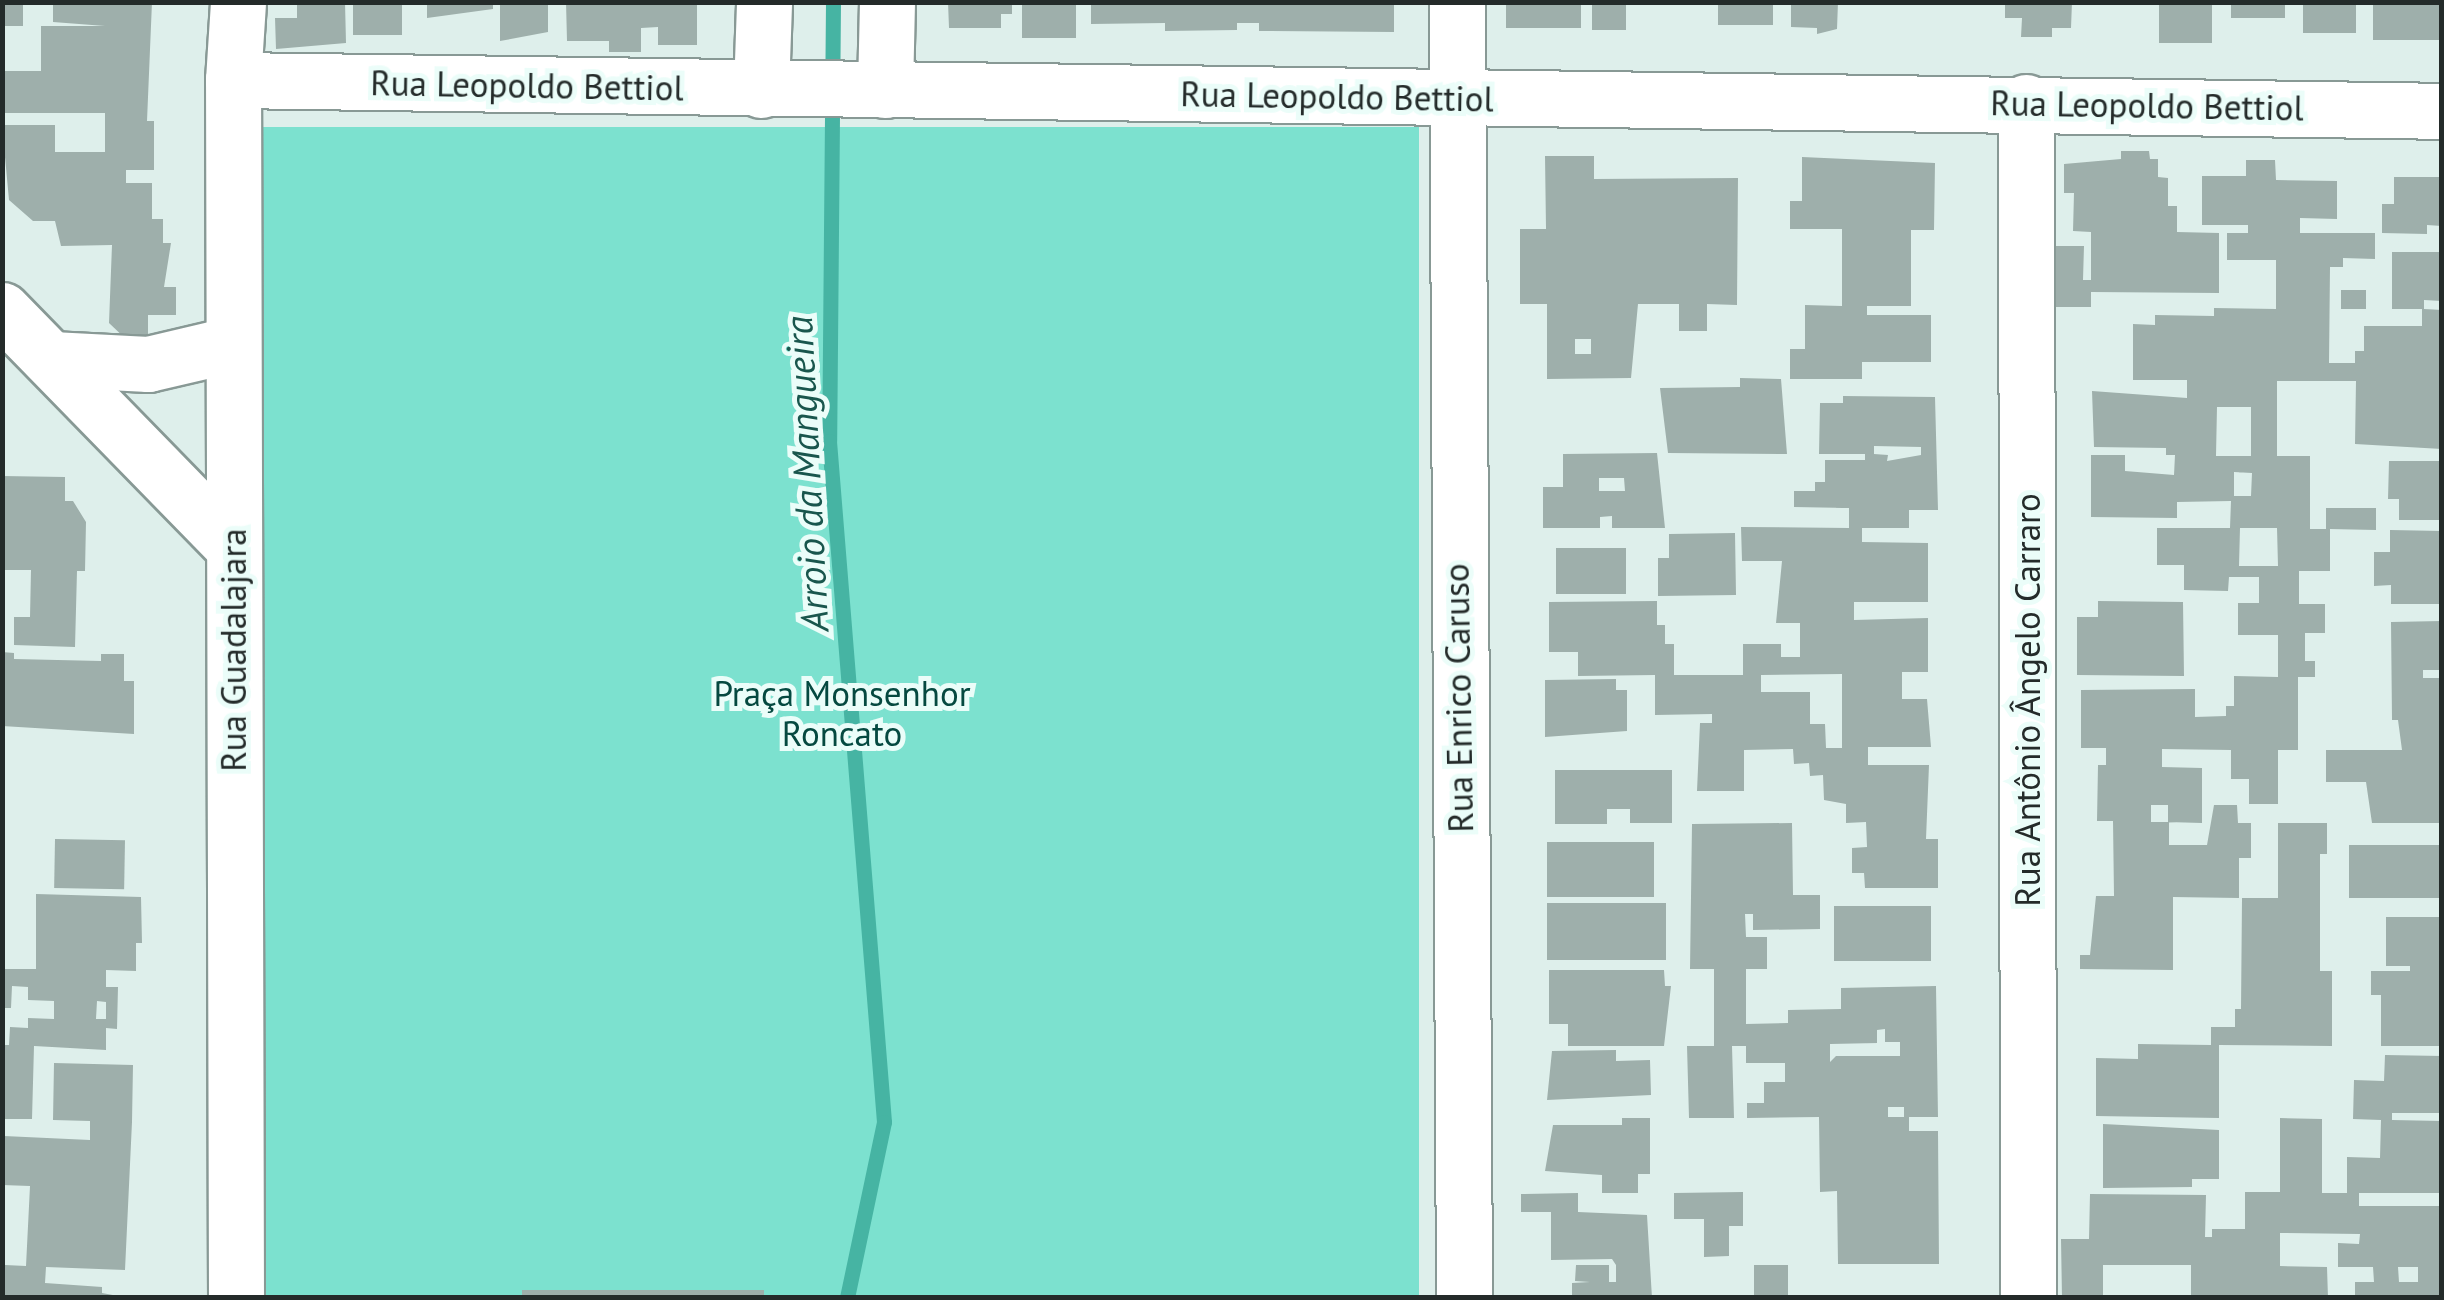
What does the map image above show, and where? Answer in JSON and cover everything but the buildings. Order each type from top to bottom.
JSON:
[{"type":"street","name":"Rua Guadalajara","points":[[236,1298],[232,80],[238,2]]},
{"type":"street","points":[[764,2],[825,89],[888,2]]},
{"type":"street","name":"Rua Enrico Caruso","points":[[1456,2],[1453,98],[1464,1298]]},
{"type":"street","name":"Rua Leopoldo Bettiol","points":[[232,80],[1453,98],[2026,102],[2442,111]]},
{"type":"street","name":"Rua Antônio Ângelo Carraro","points":[[2026,102],[2028,1298]]},
{"type":"street","points":[[2,310],[232,547]]},
{"type":"street","points":[[50,359],[148,364],[232,344]]},
{"type":"green space","name":"Praça Monsenhor Roncato","points":[[263,127],[1419,127],[1419,1297],[263,1297]]},
{"type":"waterway","name":"Arroio da Mangueira","points":[[833,2],[829,441],[884,1122],[847,1298]]}]
